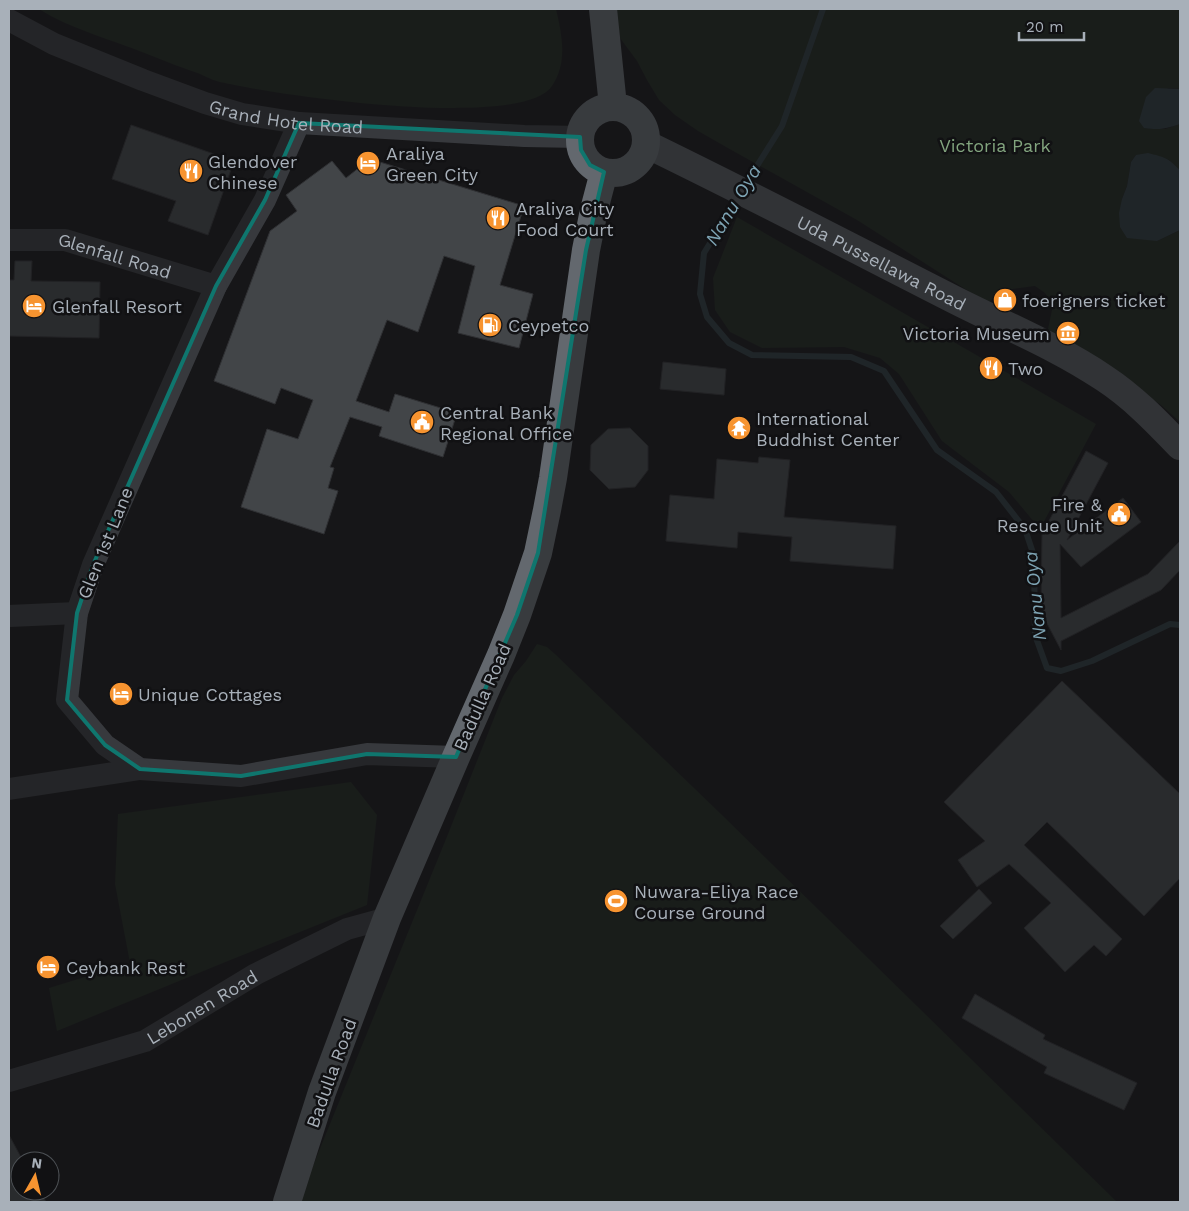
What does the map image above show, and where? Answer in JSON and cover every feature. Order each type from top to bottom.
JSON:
[{"type":"highway","points":[[603,9],[613,106]]},
{"type":"highway","points":[[613,106],[631,112],[643,126],[646,144],[639,161],[624,172],[604,172],[590,165],[585,158],[581,150],[580,137],[585,123],[598,110],[613,106]]},
{"type":"highway","name":"Badulla Road","points":[[287,1202],[322,1092],[387,918],[518,616],[538,554],[553,478],[586,250],[604,172]]},
{"type":"main road","name":"Uda Pussellawa Road","points":[[646,144],[948,297],[1062,352],[1104,378],[1145,410],[1180,446]]},
{"type":"street","name":"Grand Hotel Road","points":[[9,20],[54,44],[143,80],[205,103],[242,114],[299,124],[524,136],[580,137]]},
{"type":"street","name":"Glen 1st Lane","points":[[140,769],[105,745],[68,700],[77,613],[93,565],[216,286],[265,200],[299,124]]},
{"type":"street","name":"Glenfall Road","points":[[9,240],[64,240],[216,286]]},
{"type":"street","points":[[9,616],[77,613]]},
{"type":"street","points":[[9,789],[140,769],[241,776],[367,754],[456,757]]},
{"type":"street","name":"Lebonen Road","points":[[9,1081],[145,1041],[256,974],[348,929],[387,918]]},
{"type":"highlighted area","points":[[299,123],[580,137],[581,150],[590,165],[604,172],[586,250],[538,553],[517,615],[456,757],[367,754],[241,776],[140,769],[105,745],[67,700],[77,613],[93,565],[216,286],[265,200]]},
{"type":"green space","points":[[39,9],[556,9],[562,38],[562,58],[557,77],[552,86],[531,99],[496,106],[449,108],[343,101],[219,82],[75,27]]},
{"type":"green space","name":"Victoria Park","points":[[616,9],[1180,9],[1180,89],[1168,88],[1144,128],[1165,129],[1180,124],[1180,170],[1169,160],[1136,155],[1131,162],[1127,186],[1122,199],[1157,241],[1180,230],[1180,422],[1161,405],[1048,329],[1053,305],[1045,293],[1035,286],[1005,290],[987,303],[857,220],[698,131],[675,115],[659,100],[637,61],[620,38]]},
{"type":"green space","points":[[737,217],[1096,424],[1040,529],[1009,492],[942,441],[899,374],[880,358],[844,347],[762,348],[730,332],[715,310],[713,278]]},
{"type":"green space","name":"Nuwara-Eliya Race Course Ground","points":[[537,644],[547,647],[555,654],[1117,1202],[300,1202],[308,1178],[502,698],[514,675]]},
{"type":"green space","points":[[351,782],[377,815],[367,905],[57,1031],[49,988],[130,963],[115,884],[118,814]]},
{"type":"shaded area","points":[[1155,88],[1180,89],[1180,124],[1162,129],[1150,129],[1144,128],[1139,121],[1146,97]]},
{"type":"shaded area","points":[[1148,153],[1167,159],[1180,170],[1180,230],[1157,241],[1127,238],[1120,227],[1119,213],[1127,186],[1131,162],[1136,155]]},
{"type":"building","points":[[131,125],[234,161],[208,235],[168,221],[176,201],[112,179]]},
{"type":"building","points":[[370,159],[524,206],[500,285],[533,294],[519,348],[458,333],[475,266],[444,256],[418,332],[387,320],[356,401],[389,412],[395,394],[457,413],[443,457],[379,436],[382,427],[350,417],[330,467],[334,468],[328,488],[338,491],[324,534],[241,507],[267,429],[298,439],[313,400],[281,388],[275,404],[214,381],[270,231],[297,211],[286,195],[332,161],[346,178]]},
{"type":"building","points":[[15,261],[32,261],[31,281],[100,282],[99,338],[9,336],[9,280],[14,280]]},
{"type":"building","points":[[663,362],[726,369],[724,395],[660,389]]},
{"type":"building","points":[[630,428],[648,446],[648,470],[635,487],[609,489],[590,470],[591,445],[608,429]]},
{"type":"building","points":[[1086,451],[1108,463],[1067,540],[1123,498],[1141,522],[1081,567],[1060,544],[1061,618],[1148,574],[1180,541],[1180,570],[1161,590],[1061,641],[1061,650],[1041,612],[1042,534]]},
{"type":"building","points":[[759,457],[790,460],[784,517],[896,526],[893,569],[790,561],[792,537],[738,532],[737,548],[666,541],[670,495],[714,499],[717,459],[758,463]]},
{"type":"building","points":[[1062,681],[1180,794],[1180,878],[1144,916],[1047,822],[1024,845],[1122,939],[1106,956],[1094,945],[1065,972],[1024,928],[1051,903],[1009,864],[977,887],[958,860],[985,841],[944,802]]},
{"type":"building","points":[[979,889],[992,903],[953,939],[940,926]]},
{"type":"building","points":[[975,994],[1045,1035],[1043,1039],[1137,1083],[1124,1110],[1044,1073],[1047,1067],[962,1018]]},
{"type":"building","points":[[9,1135],[18,1151],[10,1151],[10,1201],[46,1202],[9,1202]]},
{"type":"waterway","name":"Nanu Oya","points":[[745,185],[782,126],[823,9]]},
{"type":"waterway","name":"Nanu Oya","points":[[739,196],[704,253],[700,294],[707,317],[729,343],[752,355],[851,357],[884,371],[937,450],[996,492],[1025,529],[1034,556],[1035,635],[1047,668],[1061,671],[1092,661],[1170,624],[1180,625]]},
{"type":"place","name":"Araliya Green City","points":[[368,163]]},
{"type":"place","name":"Glendover Chinese","points":[[191,171]]},
{"type":"place","name":"Araliya City Food Court","points":[[498,218]]},
{"type":"place","name":"foerigners ticket","points":[[1005,300]]},
{"type":"place","name":"Glenfall Resort","points":[[34,306]]},
{"type":"place","name":"Ceypetco","points":[[490,325]]},
{"type":"place","name":"Victoria Museum","points":[[1068,333]]},
{"type":"place","name":"Two","points":[[991,368]]},
{"type":"place","name":"Central Bank Regional Office","points":[[422,422]]},
{"type":"place","name":"International Buddhist Center","points":[[739,428]]},
{"type":"place","name":"Fire & Rescue Unit","points":[[1119,514]]},
{"type":"place","name":"Unique Cottages","points":[[121,694]]},
{"type":"place","name":"Nuwara-Eliya Race Course Ground","points":[[616,901]]},
{"type":"place","name":"Ceybank Rest","points":[[48,967]]}]
